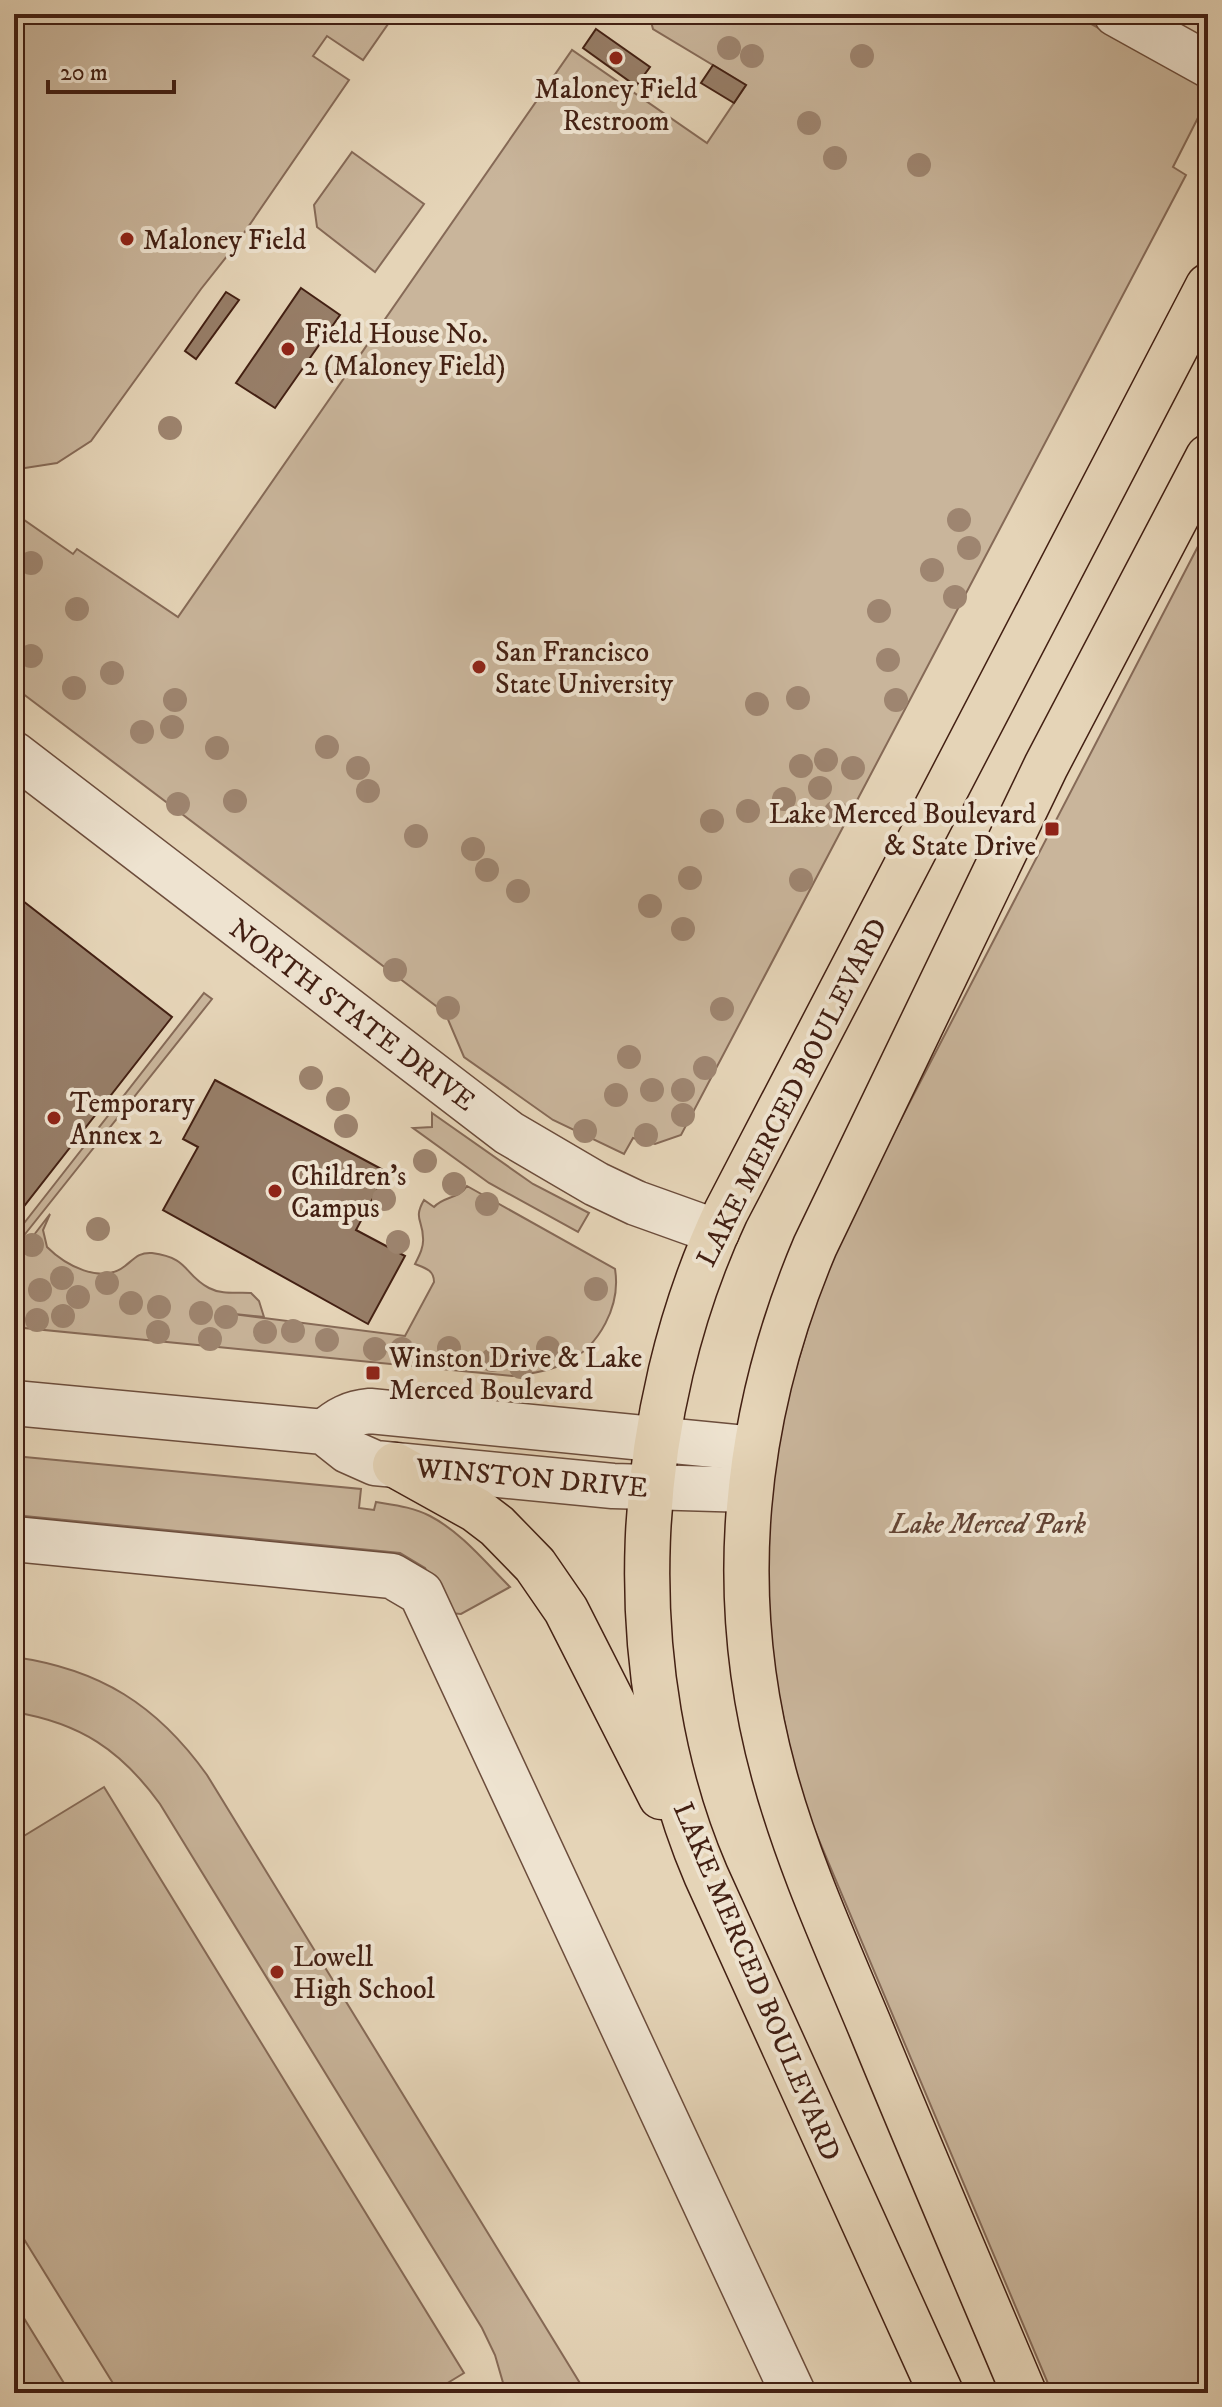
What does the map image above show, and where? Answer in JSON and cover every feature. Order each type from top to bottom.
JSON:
[{"type":"main road","name":"LAKE MERCED BOULEVARD","points":[[941,2393],[697,1853],[669,1765],[654,1671],[648,1601],[648,1532],[658,1439],[680,1331],[717,1232],[746,1171],[1208,286]]},
{"type":"main road","points":[[1024,2393],[815,1894],[780,1794],[763,1730],[749,1635],[746,1564],[752,1469],[779,1341],[820,1234],[1022,814],[1208,457]]},
{"type":"main road","points":[[395,1465],[451,1494],[497,1526],[535,1565],[580,1637],[735,1939]]},
{"type":"street","points":[[1116,14],[1208,65]]},
{"type":"street","name":"NORTH STATE DRIVE","points":[[14,754],[509,1133],[596,1184],[636,1203],[717,1232]]},
{"type":"street","name":"WINSTON DRIVE","points":[[14,1403],[324,1432],[361,1458],[375,1463],[652,1488],[752,1469]]},
{"type":"street","name":"WINSTON DRIVE","points":[[324,1432],[340,1418],[354,1412],[370,1411],[658,1439],[752,1469]]},
{"type":"street","points":[[14,1539],[392,1576],[421,1593],[793,2393]]},
{"type":"green space","name":"Maloney Field","points":[[14,14],[395,14],[363,60],[327,36],[313,56],[349,80],[235,246],[91,441],[57,463],[25,468],[14,466]]},
{"type":"green space","points":[[649,14],[1073,14],[1208,89],[1208,98],[1173,167],[1186,175],[681,1135],[655,1144],[633,1138],[624,1154],[553,1120],[464,1057],[447,1017],[436,1006],[14,687],[14,513],[73,554],[77,549],[178,617],[572,50],[707,143],[746,85],[653,29]]},
{"type":"green space","points":[[352,152],[424,204],[375,272],[317,227],[314,205]]},
{"type":"green space","name":"Lake Merced Park","points":[[1208,527],[1208,2393],[1052,2393],[810,1819],[794,1768],[772,1663],[768,1611],[768,1505],[782,1415],[829,1258]]},
{"type":"green space","points":[[204,993],[212,999],[14,1248],[14,1236]]},
{"type":"green space","points":[[432,1113],[533,1184],[589,1213],[578,1232],[489,1183],[413,1128],[432,1127]]},
{"type":"green space","points":[[467,1186],[615,1269],[615,1296],[606,1323],[578,1356],[540,1372],[512,1376],[14,1327],[14,1261],[50,1214],[43,1230],[47,1247],[63,1260],[84,1270],[105,1274],[125,1266],[137,1256],[152,1253],[164,1255],[180,1263],[201,1283],[214,1290],[251,1293],[259,1301],[264,1317],[225,1313],[405,1336],[434,1282],[431,1272],[415,1264],[423,1241],[419,1216],[421,1206],[424,1200],[434,1207]]},
{"type":"green space","points":[[14,1456],[361,1489],[359,1508],[374,1510],[376,1502],[410,1508],[430,1516],[463,1539],[510,1587],[461,1614],[450,1613],[425,1568],[400,1553],[14,1515]]},
{"type":"green space","points":[[14,1657],[45,1663],[100,1681],[147,1710],[188,1750],[207,1775],[586,2393],[506,2393],[495,2355],[482,2328],[160,1804],[130,1768],[97,1742],[59,1723],[14,1712]]},
{"type":"green space","points":[[104,1787],[464,2373],[431,2393],[119,2393],[14,2223],[14,1842]]},
{"type":"green space","points":[[14,2302],[70,2393],[14,2393]]},
{"type":"building","name":"Maloney Field Restroom","points":[[596,29],[650,67],[636,86],[583,48]]},
{"type":"building","points":[[713,65],[746,85],[734,103],[701,83]]},
{"type":"building","name":"Field House No. 2 (Maloney Field)","points":[[301,288],[340,315],[275,408],[236,383]]},
{"type":"building","name":"Maloney Field","points":[[226,292],[239,300],[196,359],[185,351]]},
{"type":"building","name":"Temporary Annex 2","points":[[14,894],[172,1017],[14,1219]]},
{"type":"building","name":"Children's Campus","points":[[215,1080],[387,1172],[356,1230],[405,1256],[368,1324],[163,1210],[198,1147],[183,1139]]},
{"type":"place","name":"Maloney Field Restroom","points":[[616,58]]},
{"type":"place","name":"Maloney Field","points":[[127,239]]},
{"type":"place","name":"Field House No. 2 (Maloney Field)","points":[[288,349]]},
{"type":"place","name":"San Francisco State University","points":[[479,667]]},
{"type":"place","name":"Lake Merced Boulevard & State Drive","points":[[1052,829]]},
{"type":"place","name":"Temporary Annex 2","points":[[54,1118]]},
{"type":"place","name":"Children's Campus","points":[[275,1191]]},
{"type":"place","name":"Winston Drive & Lake Merced Boulevard","points":[[373,1373]]},
{"type":"place","name":"Lowell High School","points":[[277,1972]]}]
